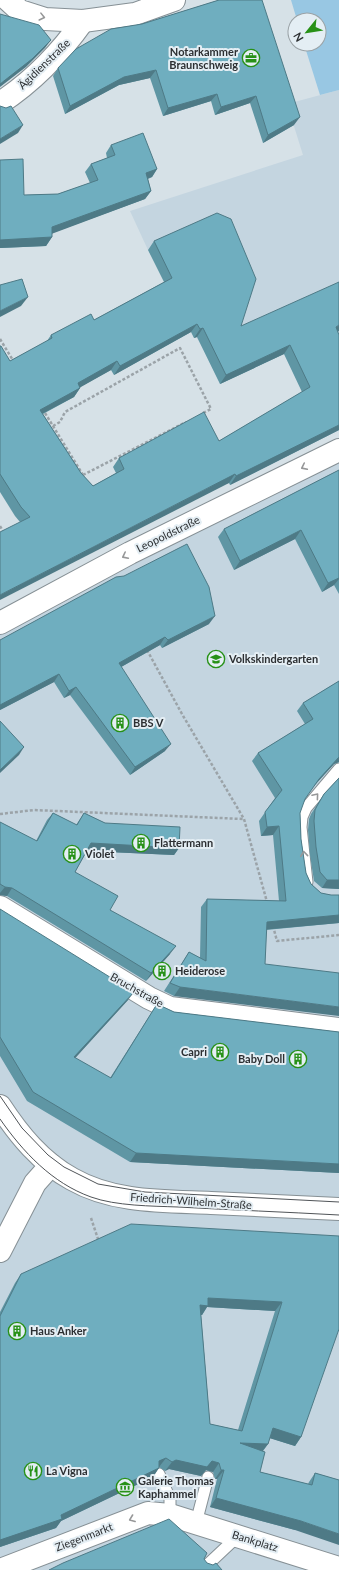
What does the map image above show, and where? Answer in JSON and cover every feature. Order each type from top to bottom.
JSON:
[{"type":"street","points":[[8,0],[20,11],[45,19],[83,21],[135,14],[174,0]]},
{"type":"street","name":"Ägidienstraße","points":[[0,103],[40,70],[68,42],[83,21]]},
{"type":"street","name":"Leopoldstraße","points":[[0,623],[124,556],[339,450]]},
{"type":"street","name":"Bruchstraße","points":[[0,907],[149,998],[170,1008],[339,1029]]},
{"type":"street","name":"Friedrich-Wilhelm-Straße","points":[[0,1106],[23,1140],[51,1165],[72,1180],[104,1193],[144,1200],[339,1209]]},
{"type":"street","points":[[0,1251],[35,1183],[51,1165]]},
{"type":"street","name":"Ziegenmarkt","points":[[0,1570],[148,1513],[170,1515]]},
{"type":"street","name":"Bankplatz","points":[[170,1515],[339,1568]]},
{"type":"lane","points":[[314,892],[309,886],[306,878],[301,827],[302,817],[306,808],[339,769]]},
{"type":"lane","points":[[159,1474],[170,1499],[170,1515]]},
{"type":"lane","points":[[196,1523],[208,1477]]},
{"type":"lane","points":[[205,1567],[238,1536]]},
{"type":"path","points":[[0,339],[15,364]]},
{"type":"path","points":[[53,426],[60,422],[65,412],[180,348],[211,409],[198,416]]},
{"type":"path","points":[[45,412],[86,480]]},
{"type":"path","points":[[83,475],[191,419]]},
{"type":"path","points":[[0,526],[5,535]]},
{"type":"path","points":[[145,646],[182,714],[244,819],[267,903]]},
{"type":"path","points":[[0,814],[34,810],[244,819]]},
{"type":"path","points":[[273,926],[277,941],[339,935]]},
{"type":"path","points":[[91,1218],[100,1244]]},
{"type":"shaded area","points":[[291,0],[339,0],[339,90],[320,95],[307,52],[327,52],[327,12],[295,12]]},
{"type":"shaded area","points":[[339,90],[339,430],[325,437],[284,354],[220,384],[203,349],[148,250],[130,211],[303,155],[287,104]]},
{"type":"shaded area","points":[[339,461],[339,1570],[0,1570],[0,634],[129,563]]},
{"type":"building","points":[[219,0],[262,0],[300,117],[268,135],[256,96],[221,107],[217,94],[168,108],[156,70],[124,77],[70,106],[58,68],[76,49],[111,29],[142,24]]},
{"type":"building","points":[[0,14],[39,25],[51,40],[32,59],[0,84]]},
{"type":"building","points":[[0,106],[6,108],[11,106],[23,125],[0,139]]},
{"type":"building","points":[[143,133],[157,169],[146,173],[151,191],[52,227],[52,237],[0,240],[0,160],[23,159],[24,195],[58,194],[98,180],[91,164],[115,155],[111,145]]},
{"type":"building","points":[[217,213],[231,219],[256,279],[241,326],[339,282],[339,325],[336,327],[339,335],[339,425],[236,476],[235,474],[0,595],[0,532],[30,517],[21,507],[0,474],[0,346],[10,361],[52,338],[51,335],[91,314],[94,320],[172,278],[154,241]],"holes":[[[197,324],[200,329],[203,328],[226,375],[290,345],[310,387],[219,441],[204,412],[119,458],[124,469],[93,486],[81,473],[40,410],[80,388],[78,383],[117,361],[120,366]]]},
{"type":"building","points":[[22,279],[28,297],[0,311],[0,285]]},
{"type":"building","points":[[339,470],[339,578],[328,583],[301,530],[240,561],[224,529]]},
{"type":"building","points":[[187,544],[209,587],[215,616],[168,640],[165,637],[119,663],[171,744],[135,767],[76,687],[69,691],[59,674],[0,705],[0,640],[116,577],[124,576]]},
{"type":"building","points":[[339,681],[339,757],[319,779],[305,799],[300,813],[301,839],[306,873],[311,884],[321,893],[339,895],[339,915],[267,922],[265,964],[339,973],[339,1007],[180,987],[170,983],[189,952],[206,961],[207,899],[286,901],[279,826],[267,827],[265,812],[282,790],[258,753],[313,719],[303,703]]},
{"type":"building","points":[[0,721],[24,747],[0,770]]},
{"type":"building","points":[[339,778],[339,880],[327,880],[320,872],[316,847],[314,821],[315,810],[324,794]]},
{"type":"building","points":[[53,813],[77,825],[84,813],[105,823],[180,827],[179,848],[91,843],[75,872],[118,896],[110,910],[176,946],[151,973],[12,888],[5,887],[0,884],[0,822],[37,841]]},
{"type":"building","points":[[0,909],[134,992],[74,1057],[111,1078],[157,1004],[174,1012],[339,1032],[339,1164],[136,1153],[33,1092],[0,1037]]},
{"type":"building","points":[[131,1224],[339,1236],[339,1329],[301,1437],[273,1428],[268,1444],[240,1443],[265,1452],[260,1472],[312,1485],[315,1473],[339,1480],[339,1534],[301,1521],[216,1498],[224,1470],[221,1470],[219,1463],[212,1461],[207,1467],[176,1460],[172,1462],[166,1458],[159,1461],[159,1468],[61,1515],[62,1519],[0,1540],[0,1316],[21,1274]],"holes":[[[208,1298],[282,1302],[242,1431],[210,1424],[200,1305],[208,1306]]]},
{"type":"building","points":[[169,1519],[207,1553],[204,1559],[207,1563],[213,1565],[216,1563],[222,1570],[49,1570],[63,1563]]},
{"type":"tram line","points":[[0,1096],[22,1128],[48,1155],[64,1167],[98,1184],[145,1192],[339,1202]]},
{"type":"tram line","points":[[0,1119],[18,1143],[51,1175],[77,1191],[101,1200],[146,1206],[339,1215]]},
{"type":"place","name":"Notarkammer Braunschweig","points":[[251,58]]},
{"type":"place","name":"Volkskindergarten","points":[[216,659]]},
{"type":"place","name":"BBS V","points":[[120,723]]},
{"type":"place","name":"Flattermann","points":[[141,843]]},
{"type":"place","name":"Violet","points":[[72,854]]},
{"type":"place","name":"Heiderose","points":[[162,971]]},
{"type":"place","name":"Capri","points":[[220,1052]]},
{"type":"place","name":"Baby Doll","points":[[298,1059]]},
{"type":"place","name":"Haus Anker","points":[[17,1331]]},
{"type":"place","name":"La Vigna","points":[[33,1471]]},
{"type":"place","name":"Galerie Thomas Kaphammel","points":[[125,1487]]}]
